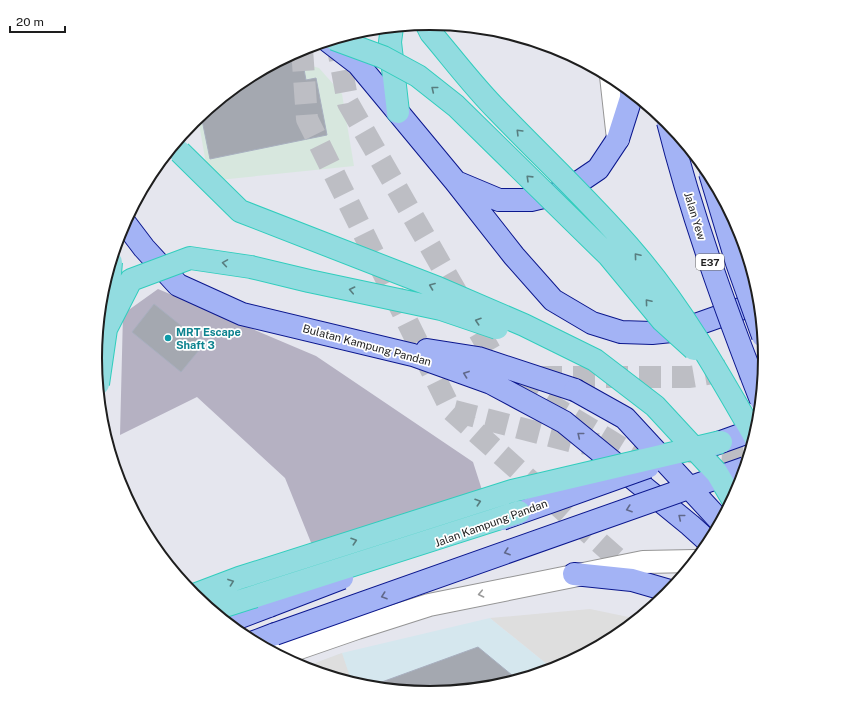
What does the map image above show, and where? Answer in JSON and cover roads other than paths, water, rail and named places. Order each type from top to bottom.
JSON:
[{"type":"highway","points":[[431,30],[497,111],[597,212],[636,255],[670,298],[716,368],[750,429]]},
{"type":"highway","points":[[391,33],[390,42],[398,112]]},
{"type":"highway","points":[[342,42],[384,57],[418,76],[456,106],[609,256],[662,320],[716,368]]},
{"type":"highway","points":[[178,149],[240,211],[438,288],[524,325],[595,360],[655,406],[717,473],[730,493]]},
{"type":"highway","points":[[102,355],[106,329],[131,280],[190,258],[251,267],[441,309],[595,360]]},
{"type":"highway","points":[[103,346],[107,304]]},
{"type":"highway","points":[[201,592],[239,578],[512,491],[721,442]]},
{"type":"highway","points":[[218,608],[519,512]]},
{"type":"main road","points":[[333,45],[358,64],[455,181],[514,256],[553,300],[592,323],[621,332],[652,333],[681,330],[754,304]]},
{"type":"main road","points":[[455,181],[499,200],[531,200],[564,192],[598,169],[618,139],[631,99]]},
{"type":"main road","name":"Jalan Yew","points":[[672,137],[696,222],[722,298],[757,390]]},
{"type":"main road","name":"E37","points":[[718,200],[737,263],[756,317]]},
{"type":"main road","name":"Bulatan Kampung Pandan","points":[[129,229],[178,285],[242,314],[413,355],[491,383],[564,422],[704,538]]},
{"type":"main road","points":[[323,334],[478,358],[575,390],[625,418],[717,518]]},
{"type":"main road","name":"Jalan Kampung Pandan","points":[[233,620],[519,512],[750,432]]},
{"type":"main road","points":[[261,639],[739,470]]},
{"type":"main road","points":[[574,574],[632,580],[663,589]]},
{"type":"street","points":[[612,84],[618,139]]},
{"type":"street","points":[[286,653],[429,605],[574,574],[643,562],[688,561]]},
{"type":"tunnel","points":[[337,44],[348,103],[505,377],[655,468]]},
{"type":"tunnel","points":[[303,56],[307,119],[451,410],[638,577]]},
{"type":"tunnel","points":[[540,377],[690,377],[758,365]]},
{"type":"tunnel","points":[[454,411],[578,443],[599,444]]},
{"type":"tunnel","points":[[689,452],[733,455],[744,454]]},
{"type":"place","name":"MRT Escape Shaft 3","points":[[168,338]]}]
